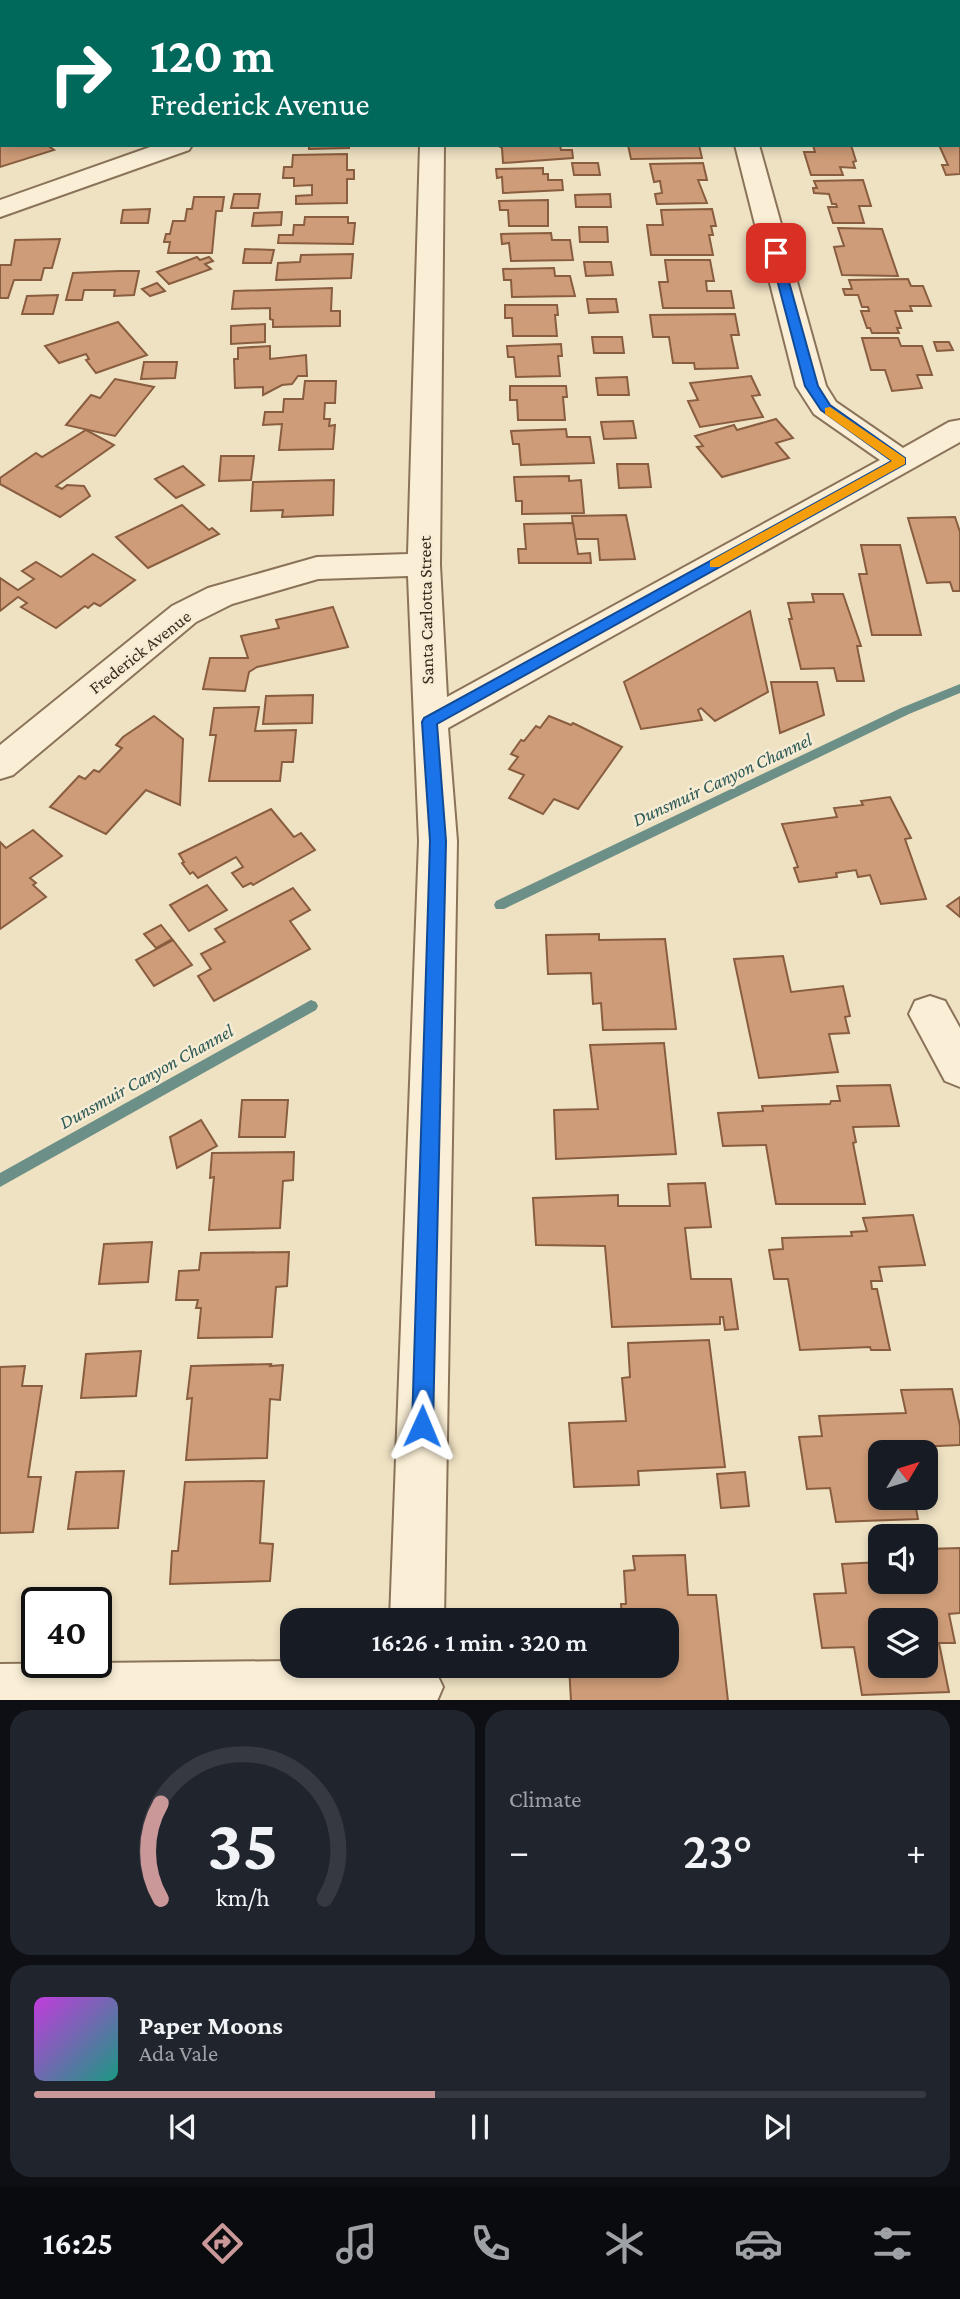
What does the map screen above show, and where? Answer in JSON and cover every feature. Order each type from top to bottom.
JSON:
[{"type":"street","points":[[0,209],[174,147]]},
{"type":"street","name":"Santa Carlotta Street","points":[[417,1608],[438,841],[429,722],[424,565],[432,147]]},
{"type":"street","points":[[748,147],[811,386],[825,408],[901,461]]},
{"type":"street","points":[[92,176],[98,149]]},
{"type":"street","points":[[429,722],[960,429]]},
{"type":"street","name":"Frederick Avenue","points":[[0,765],[184,614],[220,596],[264,581],[317,568],[424,565]]},
{"type":"street","points":[[930,1014],[960,1068]]},
{"type":"street","points":[[0,1692],[416,1684]]},
{"type":"building","points":[[0,147],[50,147],[54,150],[0,167]]},
{"type":"building","points":[[309,147],[349,147],[349,148]]},
{"type":"building","points":[[560,147],[561,150],[572,150],[573,158],[503,163],[502,148]]},
{"type":"building","points":[[628,147],[699,147],[702,158],[631,159]]},
{"type":"building","points":[[814,147],[852,147],[855,168],[840,167],[843,175],[811,175],[804,152],[815,152]]},
{"type":"building","points":[[940,147],[960,147],[960,174],[946,175],[942,165],[948,165]]},
{"type":"building","points":[[347,154],[347,170],[354,170],[354,179],[347,179],[347,203],[296,204],[296,196],[312,195],[312,185],[294,186],[294,178],[283,178],[284,167],[292,167],[293,155]]},
{"type":"building","points":[[572,163],[598,163],[600,175],[574,175]]},
{"type":"building","points":[[703,163],[707,180],[698,180],[707,203],[657,204],[655,194],[662,193],[660,181],[654,182],[650,164]]},
{"type":"building","points":[[543,168],[543,174],[548,174],[548,180],[562,180],[563,190],[503,193],[502,177],[497,178],[496,169]]},
{"type":"building","points":[[863,180],[871,206],[859,206],[864,223],[833,223],[828,207],[837,207],[836,204],[832,204],[829,194],[814,193],[813,188],[817,188],[814,181]]},
{"type":"building","points":[[234,194],[260,194],[258,208],[231,208]]},
{"type":"building","points":[[610,194],[611,207],[576,207],[575,195]]},
{"type":"building","points":[[194,197],[224,197],[222,211],[216,211],[212,253],[168,253],[170,242],[164,242],[166,234],[170,234],[173,221],[185,221],[187,209],[192,209]]},
{"type":"building","points":[[548,200],[548,226],[509,226],[508,210],[500,210],[499,201]]},
{"type":"building","points":[[150,209],[148,223],[121,223],[123,210]]},
{"type":"building","points":[[712,209],[716,226],[711,226],[713,235],[709,235],[713,255],[651,255],[647,225],[663,225],[661,210]]},
{"type":"building","points":[[282,212],[281,225],[252,226],[254,213]]},
{"type":"building","points":[[305,217],[348,217],[348,223],[355,223],[353,244],[278,243],[279,235],[293,235],[294,225],[304,225]]},
{"type":"building","points":[[579,227],[607,227],[608,242],[580,242]]},
{"type":"building","points":[[838,228],[882,229],[898,276],[842,275],[834,247],[844,246]]},
{"type":"building","points":[[551,233],[552,240],[570,240],[573,260],[511,261],[509,243],[502,244],[501,234]]},
{"type":"building","points":[[60,239],[52,268],[44,268],[41,280],[14,280],[8,298],[0,298],[0,265],[11,265],[15,240]]},
{"type":"building","points":[[245,249],[274,250],[271,263],[243,263]]},
{"type":"building","points":[[353,254],[351,278],[276,280],[278,263],[300,262],[301,255]]},
{"type":"building","points":[[197,257],[200,260],[209,257],[213,261],[205,264],[211,269],[169,284],[157,272]]},
{"type":"building","points":[[665,260],[710,260],[714,281],[706,281],[707,291],[731,291],[734,308],[663,308],[659,282],[668,282]]},
{"type":"building","points":[[584,262],[611,262],[613,275],[586,276]]},
{"type":"building","points":[[554,268],[555,276],[570,276],[575,296],[512,297],[511,280],[504,280],[503,269]]},
{"type":"building","points":[[139,271],[134,295],[114,296],[115,290],[84,290],[82,300],[66,300],[73,273]]},
{"type":"building","points":[[908,279],[911,286],[923,286],[931,306],[910,306],[912,311],[895,311],[901,328],[897,328],[899,333],[872,333],[870,328],[867,328],[861,311],[869,311],[868,307],[862,307],[858,295],[845,295],[843,289],[852,289],[849,280]]},
{"type":"building","points":[[157,283],[165,291],[150,296],[142,289]]},
{"type":"building","points":[[332,288],[331,311],[340,311],[340,326],[273,327],[270,308],[232,309],[234,291]]},
{"type":"building","points":[[58,295],[53,314],[22,314],[27,296]]},
{"type":"building","points":[[587,299],[616,299],[618,312],[589,313]]},
{"type":"building","points":[[505,305],[557,305],[557,336],[513,336],[512,318],[505,318]]},
{"type":"building","points":[[735,314],[739,335],[731,335],[738,368],[695,369],[694,363],[673,363],[669,337],[653,337],[650,315]]},
{"type":"building","points":[[118,322],[147,355],[96,373],[86,360],[89,359],[86,354],[59,363],[45,346]]},
{"type":"building","points":[[265,324],[265,342],[231,344],[231,326]]},
{"type":"building","points":[[592,337],[622,337],[624,353],[594,353]]},
{"type":"building","points":[[862,338],[898,338],[901,346],[922,346],[932,375],[917,375],[922,388],[892,391],[885,370],[871,370]]},
{"type":"building","points":[[934,342],[949,342],[953,350],[937,351]]},
{"type":"building","points":[[561,344],[562,356],[558,356],[560,376],[516,377],[514,357],[508,357],[507,346]]},
{"type":"building","points":[[270,346],[270,359],[306,355],[307,376],[298,376],[292,384],[282,385],[263,395],[263,387],[235,388],[234,359],[238,359],[238,348]]},
{"type":"building","points":[[144,362],[177,362],[175,378],[141,379]]},
{"type":"building","points":[[751,376],[760,395],[752,396],[763,417],[700,427],[688,401],[698,400],[690,383]]},
{"type":"building","points":[[627,377],[629,395],[598,395],[596,378]]},
{"type":"building","points":[[115,379],[154,387],[115,436],[66,425],[91,395],[100,398]]},
{"type":"building","points":[[305,381],[336,381],[335,403],[325,403],[324,419],[330,419],[329,426],[335,425],[333,449],[279,450],[282,424],[263,425],[265,412],[283,412],[284,399],[303,399]]},
{"type":"building","points":[[510,386],[566,386],[567,397],[563,397],[565,420],[518,420],[517,400],[510,400]]},
{"type":"building","points":[[776,419],[793,438],[776,443],[789,458],[722,477],[697,447],[703,446],[695,436],[734,425],[737,430]]},
{"type":"building","points":[[633,421],[636,438],[604,439],[601,422]]},
{"type":"building","points":[[566,429],[567,437],[590,437],[594,463],[521,465],[519,444],[513,444],[511,431]]},
{"type":"building","points":[[86,430],[114,445],[56,486],[62,489],[67,485],[84,486],[90,496],[60,517],[0,484],[0,478],[36,453],[42,457]]},
{"type":"building","points":[[221,456],[254,456],[251,480],[219,481]]},
{"type":"building","points":[[617,464],[648,464],[651,487],[619,488]]},
{"type":"building","points":[[183,466],[204,485],[176,498],[155,479]]},
{"type":"building","points":[[569,476],[569,481],[581,480],[584,513],[522,514],[522,501],[516,501],[514,477]]},
{"type":"building","points":[[334,480],[333,515],[282,517],[283,510],[251,511],[253,482]]},
{"type":"building","points":[[182,505],[209,530],[212,528],[219,534],[148,568],[116,537]]},
{"type":"building","points":[[626,515],[635,559],[600,560],[598,539],[574,539],[572,516]]},
{"type":"building","points":[[955,517],[960,532],[960,591],[953,591],[950,582],[927,583],[908,518]]},
{"type":"building","points":[[573,523],[578,554],[590,553],[591,563],[519,563],[518,549],[526,549],[524,524]]},
{"type":"building","points":[[861,545],[900,545],[921,635],[872,635],[859,574],[867,574]]},
{"type":"building","points":[[93,554],[135,580],[100,606],[94,603],[88,608],[85,606],[56,628],[21,607],[27,603],[18,597],[0,611],[0,578],[18,590],[34,579],[22,571],[36,562],[61,577]]},
{"type":"building","points":[[812,594],[843,594],[861,646],[857,646],[864,681],[837,681],[834,668],[801,669],[789,619],[792,619],[788,603],[814,602]]},
{"type":"building","points":[[333,607],[348,647],[257,667],[249,672],[245,691],[203,689],[210,658],[248,658],[241,636],[279,628],[276,620]]},
{"type":"building","points":[[750,611],[768,692],[715,721],[701,708],[698,710],[702,720],[641,729],[624,682]]},
{"type":"building","points":[[771,682],[817,682],[824,715],[780,733]]},
{"type":"building","points":[[313,695],[312,723],[263,724],[266,696]]},
{"type":"building","points":[[259,707],[255,731],[296,730],[293,762],[282,762],[280,781],[209,781],[216,735],[210,735],[214,708]]},
{"type":"building","points":[[154,716],[183,739],[180,805],[146,790],[106,834],[50,807],[79,776],[85,779],[94,770],[99,772],[122,748],[116,745],[123,737]]},
{"type":"building","points":[[549,716],[571,725],[573,723],[622,747],[578,809],[554,799],[543,814],[509,798],[524,775],[509,769],[518,757],[511,754],[521,740],[524,741],[536,726],[540,728]]},
{"type":"building","points":[[890,797],[911,838],[905,839],[926,899],[881,904],[870,875],[858,877],[856,870],[836,873],[837,877],[799,882],[794,868],[798,867],[782,824],[837,817],[834,808],[863,805],[861,801]]},
{"type":"building","points":[[271,809],[294,837],[301,833],[315,850],[253,885],[251,883],[243,887],[232,873],[243,867],[236,857],[198,878],[193,872],[190,874],[182,863],[184,862],[179,854]]},
{"type":"building","points":[[33,830],[62,856],[30,878],[36,883],[33,885],[46,897],[0,929],[0,842],[6,848]]},
{"type":"building","points":[[207,885],[227,910],[189,931],[170,905]]},
{"type":"building","points":[[293,888],[310,910],[290,921],[310,949],[214,1001],[198,976],[211,969],[201,954],[225,942],[215,929]]},
{"type":"building","points":[[960,897],[960,917],[947,906]]},
{"type":"building","points":[[161,925],[172,939],[156,948],[144,934]]},
{"type":"building","points":[[599,934],[599,940],[665,939],[676,1029],[603,1030],[601,1003],[593,1004],[591,973],[548,974],[546,935]]},
{"type":"building","points":[[173,940],[192,965],[154,986],[136,960]]},
{"type":"building","points":[[783,956],[791,992],[843,986],[850,1016],[845,1017],[849,1033],[829,1034],[838,1072],[759,1078],[734,959]]},
{"type":"building","points":[[664,1043],[676,1154],[556,1159],[554,1110],[598,1109],[590,1045]]},
{"type":"building","points":[[890,1085],[899,1126],[853,1127],[856,1142],[853,1143],[865,1204],[776,1204],[766,1145],[723,1146],[718,1113],[763,1111],[762,1106],[830,1104],[831,1101],[840,1101],[837,1086]]},
{"type":"building","points":[[242,1100],[288,1100],[285,1137],[239,1137]]},
{"type":"building","points":[[201,1120],[217,1146],[177,1168],[170,1137]]},
{"type":"building","points":[[294,1152],[293,1180],[283,1181],[280,1228],[209,1230],[214,1177],[210,1178],[212,1153]]},
{"type":"building","points":[[705,1183],[711,1227],[685,1228],[691,1279],[731,1279],[738,1329],[725,1330],[723,1317],[720,1317],[720,1324],[612,1327],[605,1246],[536,1245],[533,1198],[618,1195],[618,1206],[670,1206],[668,1184]]},
{"type":"building","points":[[913,1215],[925,1265],[879,1267],[882,1281],[871,1281],[872,1289],[877,1289],[890,1350],[871,1350],[870,1347],[800,1350],[788,1279],[774,1279],[769,1250],[783,1249],[782,1238],[852,1236],[851,1232],[867,1231],[863,1218]]},
{"type":"building","points":[[152,1242],[148,1282],[99,1284],[104,1244]]},
{"type":"building","points":[[289,1252],[287,1286],[276,1287],[272,1337],[198,1338],[201,1308],[196,1308],[198,1300],[176,1300],[179,1271],[199,1270],[201,1253]]},
{"type":"building","points":[[709,1340],[725,1467],[638,1471],[639,1485],[574,1487],[569,1423],[626,1421],[622,1378],[630,1377],[628,1343]]},
{"type":"building","points":[[141,1351],[136,1396],[81,1398],[86,1354]]},
{"type":"building","points":[[271,1364],[270,1366],[283,1365],[280,1400],[270,1399],[267,1458],[186,1460],[192,1398],[187,1399],[191,1366]]},
{"type":"building","points":[[25,1366],[22,1386],[42,1386],[28,1477],[41,1477],[33,1532],[0,1533],[0,1367]]},
{"type":"building","points":[[952,1389],[960,1426],[960,1445],[938,1446],[938,1440],[868,1440],[868,1510],[916,1510],[918,1519],[836,1522],[830,1488],[807,1489],[799,1437],[822,1436],[819,1416],[906,1413],[901,1390]]},
{"type":"building","points":[[124,1471],[118,1528],[68,1529],[76,1472]]},
{"type":"building","points":[[745,1472],[749,1506],[721,1508],[717,1474]]},
{"type":"building","points":[[264,1481],[260,1543],[273,1544],[270,1581],[170,1584],[172,1551],[178,1551],[185,1482]]},
{"type":"building","points":[[960,1548],[960,1613],[949,1614],[955,1643],[939,1643],[949,1692],[862,1695],[854,1647],[822,1648],[814,1594],[846,1593],[842,1564],[868,1563],[868,1594],[938,1594],[938,1549]]},
{"type":"building","points":[[685,1555],[688,1595],[716,1595],[728,1700],[571,1700],[570,1678],[679,1678],[679,1608],[621,1608],[621,1604],[626,1604],[624,1571],[635,1570],[633,1556]]},
{"type":"waterway","name":"Dunsmuir Canyon Channel","points":[[500,905],[905,711],[960,688]]},
{"type":"waterway","name":"Dunsmuir Canyon Channel","points":[[0,1180],[311,1006]]},
{"type":"slow traffic","points":[[715,564],[901,461],[830,411]]},
{"type":"route","points":[[422,1426],[438,841],[429,722],[901,461],[825,408],[811,386],[776,253]]}]
